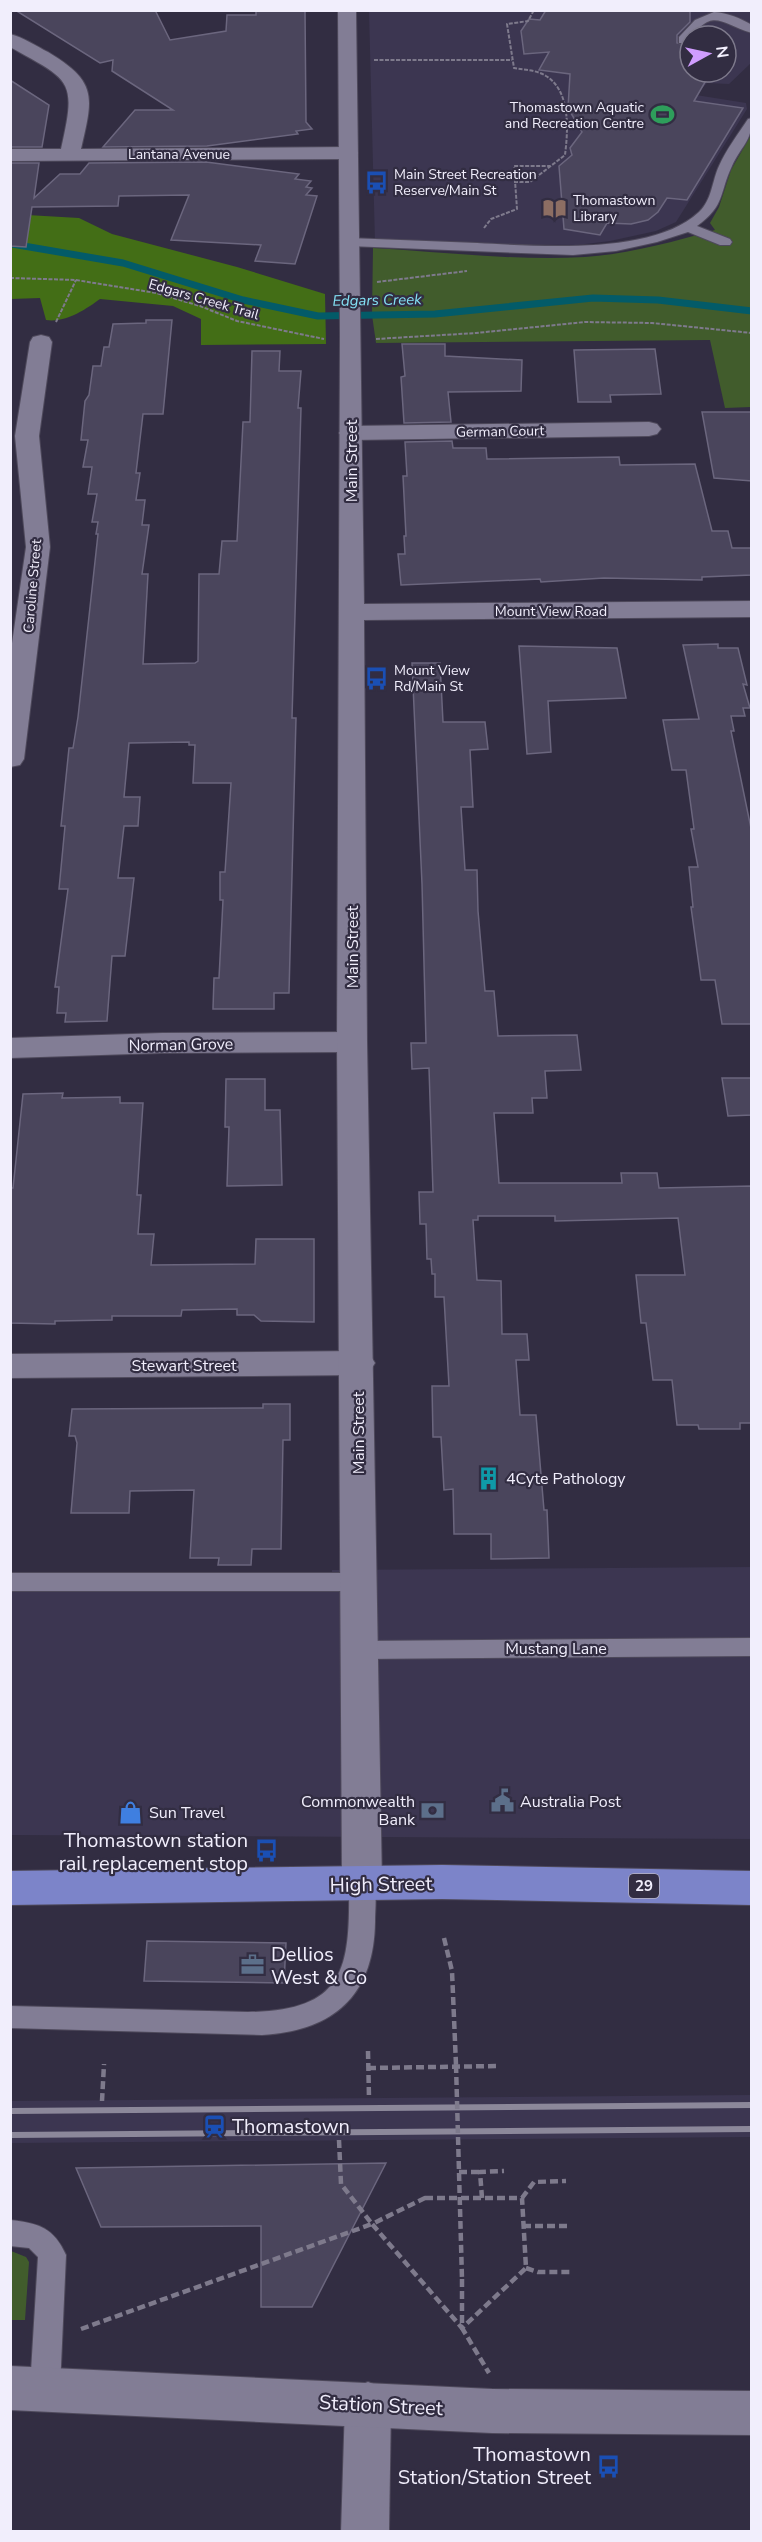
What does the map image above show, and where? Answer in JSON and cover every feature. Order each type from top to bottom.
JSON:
[{"type":"main road","name":"High Street","points":[[10,1888],[445,1882],[752,1888]]},
{"type":"street","name":"Main Street","points":[[347,10],[351,433],[352,1042],[358,1363],[362,1884]]},
{"type":"street","points":[[10,39],[69,75],[78,89],[79,110],[70,154]]},
{"type":"street","name":"Lantana Avenue","points":[[10,155],[348,153]]},
{"type":"street","name":"Caroline Street","points":[[10,759],[27,547],[27,436],[41,342]]},
{"type":"street","name":"German Court","points":[[351,433],[649,429]]},
{"type":"street","name":"Mount View Road","points":[[351,611],[379,613],[752,609]]},
{"type":"street","name":"Norman Grove","points":[[10,1048],[162,1043],[352,1042]]},
{"type":"street","name":"Stewart Street","points":[[10,1366],[358,1363]]},
{"type":"street","name":"Station Street","points":[[28,2388],[504,2411],[752,2413]]},
{"type":"street","points":[[365,2532],[368,2404]]},
{"type":"lane","points":[[728,18],[744,10]]},
{"type":"lane","points":[[697,24],[703,17],[712,15],[728,18],[752,30]]},
{"type":"lane","points":[[349,242],[573,251],[637,243],[688,227],[705,214],[714,202],[725,166],[752,122]]},
{"type":"lane","points":[[688,227],[725,242]]},
{"type":"lane","points":[[10,1582],[359,1582]]},
{"type":"lane","name":"Mustang Lane","points":[[360,1650],[752,1647]]},
{"type":"lane","points":[[10,2016],[128,2023],[238,2024],[290,2021],[310,2015],[326,2006],[340,1994],[352,1976],[359,1959],[362,1884]]},
{"type":"lane","points":[[10,2233],[31,2235],[41,2240],[49,2246],[52,2255],[28,2388]]},
{"type":"path","points":[[514,182],[530,182],[565,155],[567,138],[562,99],[550,78],[514,68],[507,24],[528,21],[534,10]]},
{"type":"path","points":[[370,60],[512,60]]},
{"type":"path","points":[[489,234],[483,228],[486,222],[517,209],[514,166],[550,166]]},
{"type":"path","name":"Edgars Creek Trail","points":[[10,278],[76,280],[156,293],[200,306],[237,321],[295,335],[331,340],[331,336],[350,322],[372,336],[373,339],[607,322],[663,324],[752,333]]},
{"type":"path","points":[[56,322],[76,280]]},
{"type":"path","points":[[444,1938],[452,1971],[457,2066],[462,2328]]},
{"type":"path","points":[[368,2051],[369,2098]]},
{"type":"path","points":[[102,2101],[104,2064]]},
{"type":"path","points":[[368,2068],[500,2066],[457,2066]]},
{"type":"path","points":[[339,2140],[341,2184],[372,2224],[462,2328],[490,2374]]},
{"type":"path","points":[[459,2172],[504,2171],[480,2172],[482,2198]]},
{"type":"path","points":[[526,2268],[522,2198],[534,2182],[566,2181]]},
{"type":"path","points":[[80,2329],[372,2224],[425,2198],[522,2198]]},
{"type":"path","points":[[523,2226],[568,2226]]},
{"type":"path","points":[[462,2328],[526,2268]]},
{"type":"path","points":[[526,2268],[538,2272],[570,2271]]},
{"type":"shaded area","points":[[369,11],[751,11],[751,63],[738,75],[738,24],[678,24],[678,84],[706,84],[696,95],[746,103],[747,109],[676,222],[656,231],[610,241],[577,245],[375,243]]},
{"type":"shaded area","points":[[751,1567],[751,1839],[11,1835],[11,1588],[332,1588],[332,1570]]},
{"type":"shaded area","points":[[751,2095],[751,2137],[11,2143],[11,2101]]},
{"type":"green space","points":[[751,135],[751,407],[725,408],[710,340],[376,343],[372,315],[373,248],[506,257],[585,257],[634,250],[715,230],[710,223],[719,207],[731,170]]},
{"type":"green space","points":[[10,214],[79,218],[112,234],[237,267],[325,294],[326,344],[201,345],[201,319],[173,306],[100,299],[67,318],[46,320],[40,298],[11,299]]},
{"type":"green space","points":[[11,2251],[26,2257],[29,2262],[25,2320],[11,2320]]},
{"type":"building","points":[[15,10],[155,10],[170,40],[226,31],[227,15],[256,15],[256,10],[305,10],[306,122],[312,129],[296,131],[298,134],[207,146],[103,147],[135,110],[173,110],[112,71],[113,60],[100,63]]},
{"type":"building","points":[[546,10],[690,10],[690,22],[678,24],[678,84],[704,84],[694,101],[743,108],[687,200],[667,198],[658,212],[648,220],[631,224],[607,223],[600,235],[564,229],[559,166],[572,155],[570,148],[582,132],[568,108],[570,74],[539,70],[549,52],[524,54],[521,31],[529,19],[540,20]]},
{"type":"building","points":[[10,80],[49,105],[42,147],[10,147]]},
{"type":"building","points":[[206,162],[299,174],[295,179],[311,181],[306,187],[312,188],[306,195],[317,196],[295,264],[255,261],[261,245],[171,240],[189,195],[119,196],[118,206],[32,207],[26,247],[10,246],[10,163],[39,163],[34,198],[60,174],[80,174],[89,163]]},
{"type":"building","points":[[146,320],[172,320],[163,414],[143,414],[136,473],[140,473],[136,500],[145,500],[142,525],[149,525],[142,574],[148,574],[143,664],[195,663],[198,661],[199,574],[219,574],[222,541],[237,541],[243,422],[250,422],[252,351],[280,351],[279,371],[301,371],[298,408],[301,408],[292,718],[296,718],[289,993],[274,993],[274,1009],[213,1009],[214,978],[219,978],[223,900],[220,900],[220,872],[225,872],[231,783],[193,783],[195,745],[189,745],[189,742],[129,743],[124,797],[140,797],[138,826],[124,826],[118,878],[134,878],[125,956],[112,956],[107,1021],[65,1022],[66,1013],[57,1013],[59,987],[55,987],[68,889],[59,889],[65,826],[61,826],[69,748],[73,748],[78,717],[98,534],[96,534],[98,522],[92,522],[97,494],[88,494],[92,467],[83,467],[88,440],[81,440],[85,401],[89,395],[93,366],[101,366],[104,347],[109,347],[113,324],[146,323]]},
{"type":"building","points":[[402,344],[445,344],[445,356],[522,360],[521,391],[448,392],[451,422],[404,423],[401,377],[405,376]]},
{"type":"building","points":[[655,349],[661,394],[610,395],[611,402],[578,402],[574,350]]},
{"type":"building","points":[[702,412],[752,412],[752,481],[714,478]]},
{"type":"building","points":[[452,441],[453,448],[486,448],[487,459],[619,457],[620,465],[695,464],[712,531],[728,531],[732,548],[752,548],[752,575],[702,577],[702,580],[604,578],[541,582],[540,579],[401,585],[398,554],[405,554],[403,476],[407,476],[405,442]]},
{"type":"building","points":[[718,644],[718,648],[738,648],[747,685],[743,684],[750,708],[743,708],[745,716],[731,716],[734,731],[731,731],[752,833],[752,1024],[722,1024],[715,980],[701,980],[691,907],[693,907],[689,867],[698,867],[691,829],[694,829],[686,770],[672,770],[663,720],[699,719],[683,645]]},
{"type":"building","points":[[519,646],[617,648],[626,698],[548,701],[551,752],[527,754]]},
{"type":"building","points":[[412,663],[440,663],[443,722],[485,722],[488,749],[470,750],[473,807],[461,807],[465,870],[477,870],[485,991],[494,991],[498,1036],[577,1035],[581,1070],[545,1071],[547,1098],[532,1098],[533,1113],[494,1113],[499,1183],[622,1183],[621,1173],[657,1173],[659,1188],[752,1186],[752,1423],[740,1423],[740,1429],[699,1429],[698,1425],[677,1425],[672,1380],[653,1380],[646,1323],[641,1323],[636,1275],[685,1275],[678,1218],[555,1221],[555,1216],[478,1216],[478,1220],[473,1220],[477,1280],[501,1281],[502,1334],[527,1334],[529,1360],[516,1360],[520,1415],[536,1415],[544,1510],[547,1510],[549,1558],[491,1559],[491,1534],[454,1534],[453,1489],[444,1490],[441,1437],[433,1437],[432,1386],[449,1386],[444,1297],[435,1297],[435,1274],[432,1274],[431,1259],[427,1259],[426,1224],[420,1224],[419,1192],[433,1192],[429,1068],[412,1069],[411,1043],[426,1043],[422,884]]},
{"type":"building","points":[[722,1078],[752,1078],[752,1115],[728,1116]]},
{"type":"building","points":[[226,1079],[265,1079],[265,1110],[280,1110],[282,1185],[227,1186],[229,1127],[225,1127]]},
{"type":"building","points":[[63,1093],[62,1098],[120,1097],[120,1103],[143,1103],[137,1195],[141,1195],[138,1234],[154,1234],[151,1265],[255,1264],[256,1239],[314,1239],[314,1322],[261,1321],[254,1315],[237,1315],[237,1309],[182,1310],[181,1316],[112,1316],[112,1320],[55,1321],[55,1324],[10,1323],[10,1188],[13,1188],[23,1094]]},
{"type":"building","points":[[263,1404],[290,1404],[290,1440],[283,1440],[281,1549],[252,1549],[251,1565],[218,1565],[219,1558],[190,1558],[194,1490],[130,1491],[129,1513],[71,1513],[77,1443],[75,1436],[69,1436],[72,1409],[263,1408]]},
{"type":"building","points":[[147,1941],[286,1943],[284,1983],[144,1981]]},
{"type":"building","name":"Thomastown","points":[[386,2163],[312,2307],[261,2307],[261,2226],[101,2227],[76,2168]]},
{"type":"waterway","name":"Edgars Creek","points":[[12,244],[123,263],[243,300],[318,316],[435,314],[593,298],[658,300],[752,311]]},
{"type":"railway","points":[[10,2111],[752,2105]]},
{"type":"railway","points":[[10,2135],[752,2129]]},
{"type":"place","name":"Thomastown Aquatic and Recreation Centre","points":[[662,115]]},
{"type":"place","name":"Main Street Recreation Reserve/Main St","points":[[376,182]]},
{"type":"place","name":"Thomastown Library","points":[[555,208]]},
{"type":"place","name":"Mount View Rd/Main St","points":[[376,678]]},
{"type":"place","name":"4Cyte Pathology","points":[[488,1478]]},
{"type":"place","name":"Australia Post","points":[[502,1801]]},
{"type":"place","name":"Commonwealth Bank","points":[[433,1810]]},
{"type":"place","name":"Sun Travel","points":[[131,1812]]},
{"type":"place","name":"Thomastown station rail replacement stop","points":[[266,1851]]},
{"type":"place","name":"Dellios West & Co","points":[[253,1965]]},
{"type":"place","name":"Thomastown","points":[[214,2126]]},
{"type":"place","name":"Thomastown Station/Station Street","points":[[609,2466]]}]
